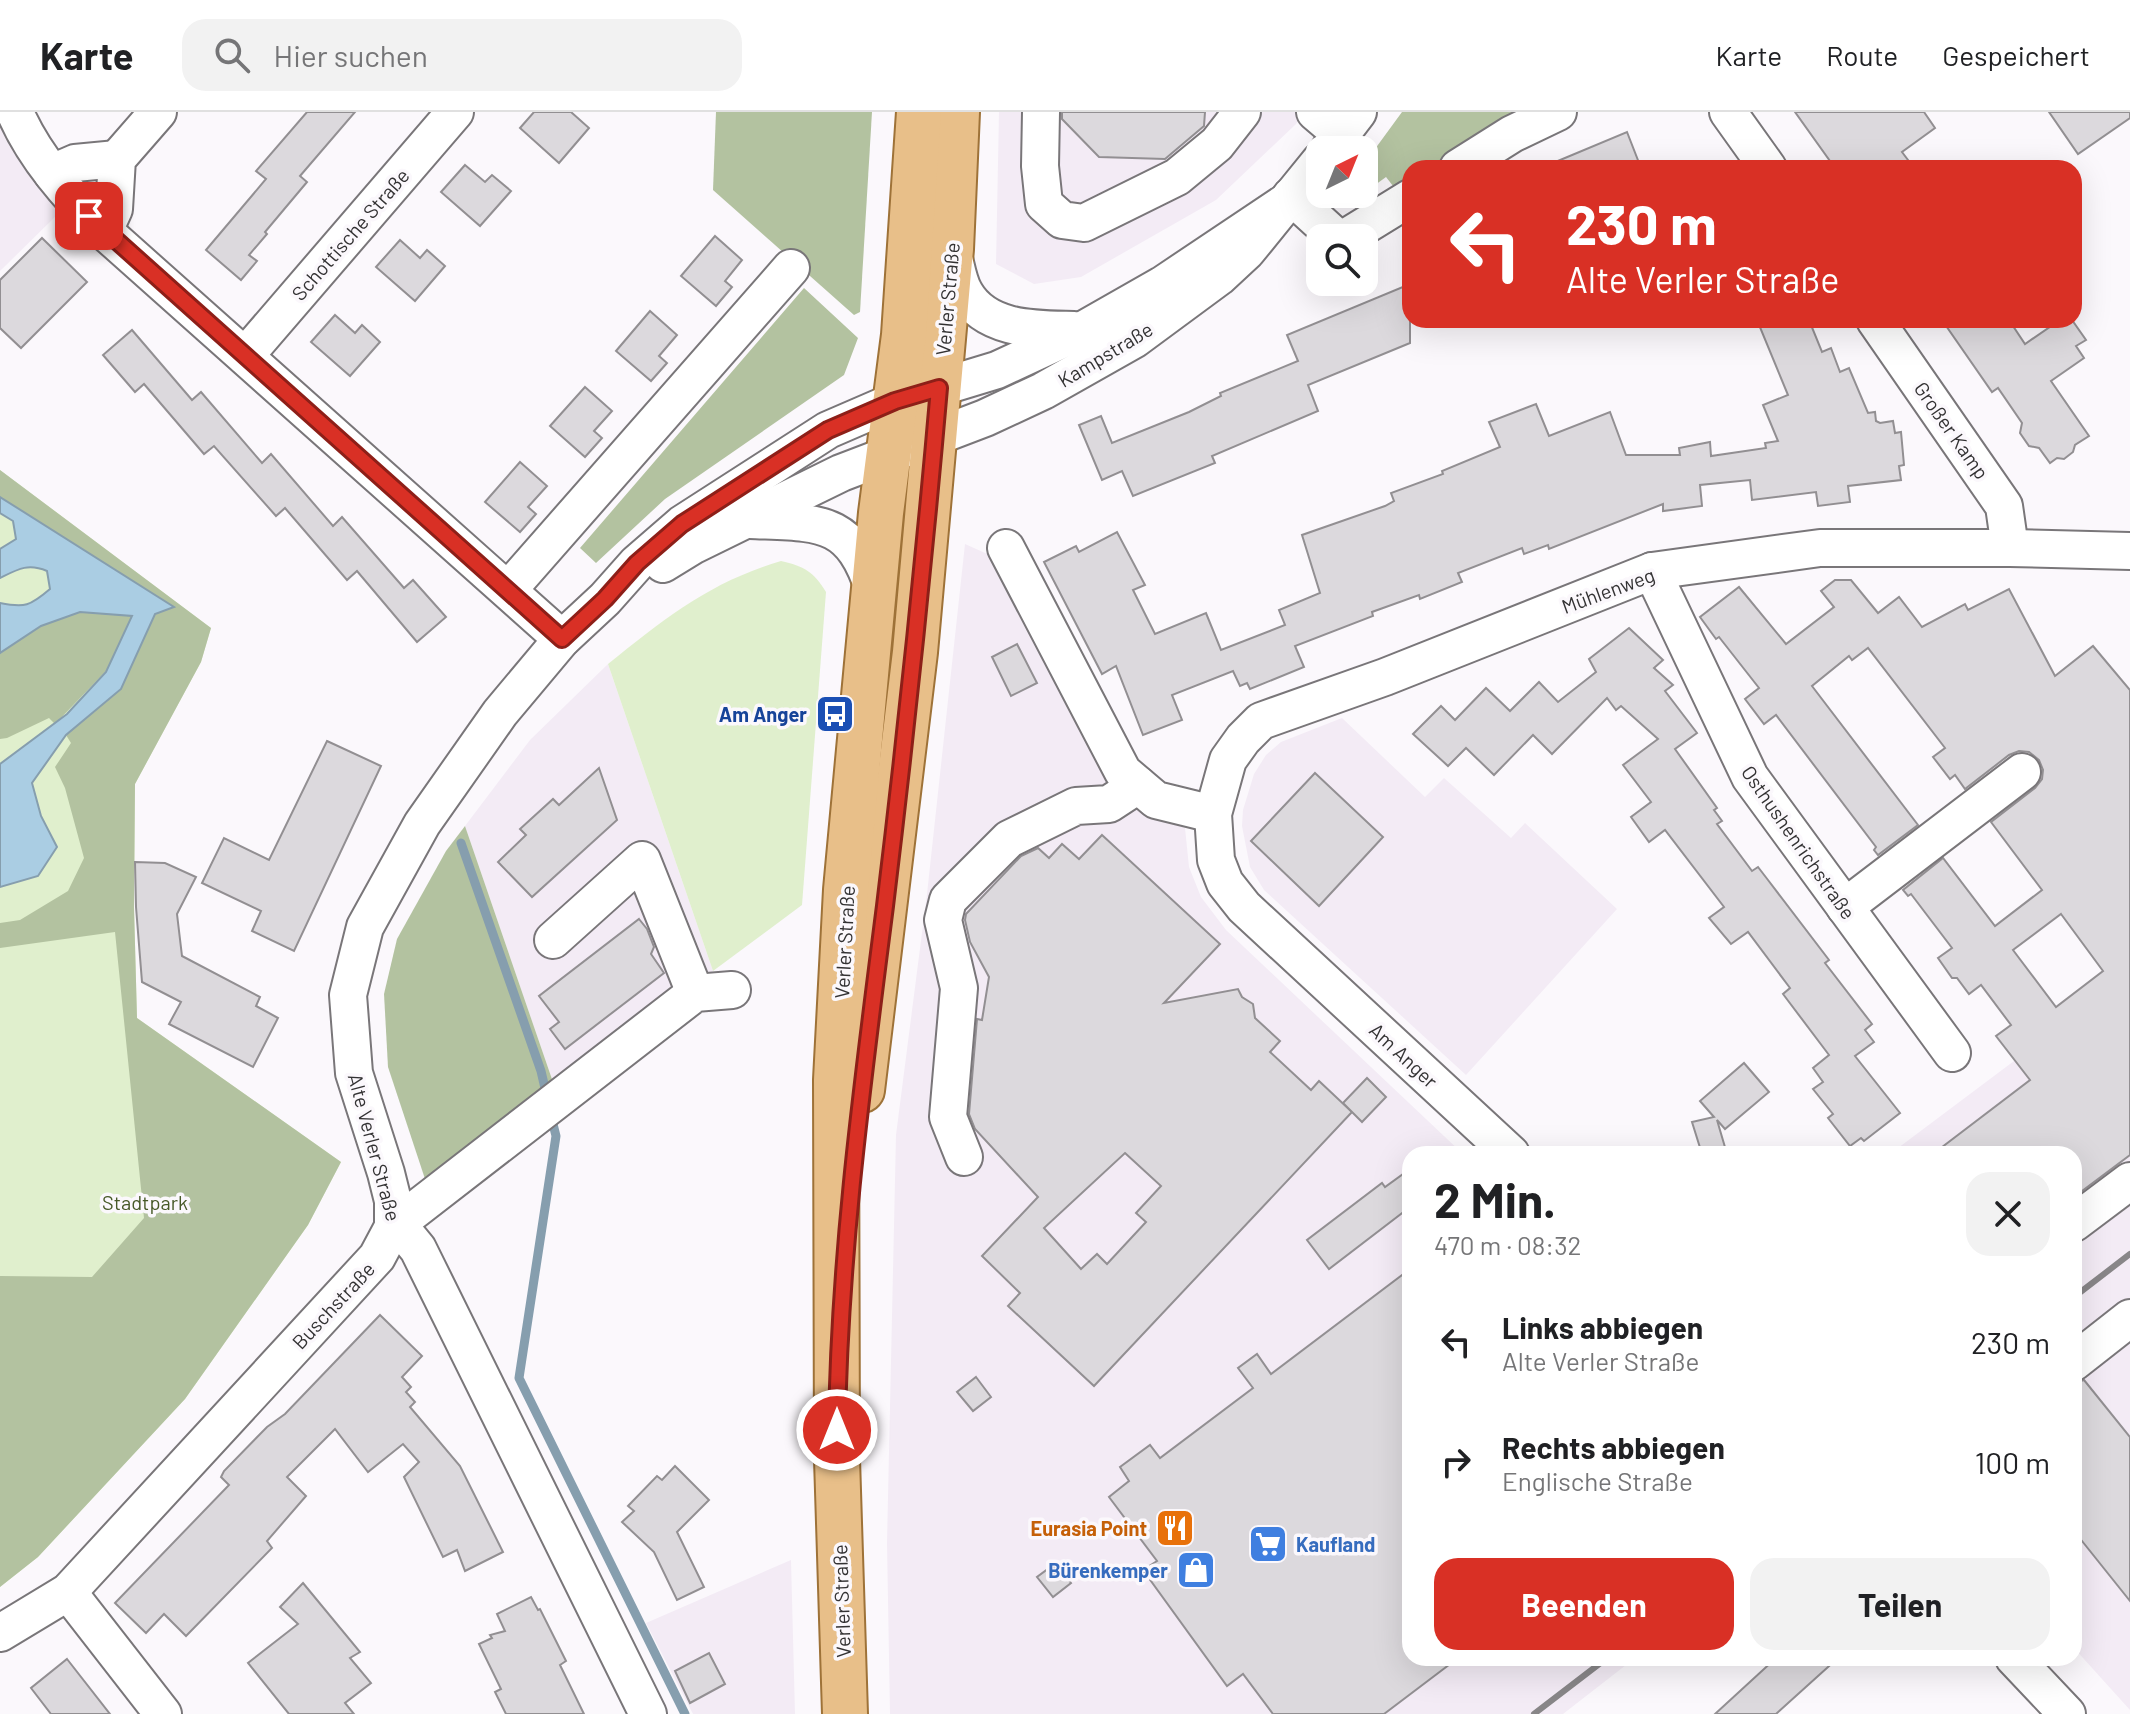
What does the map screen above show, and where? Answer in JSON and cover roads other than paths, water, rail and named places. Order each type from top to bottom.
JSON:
[{"type":"main road","name":"Verler Straße","points":[[845,1714],[837,1459],[836,1080],[846,890],[888,454],[904,335],[919,112]]},
{"type":"main road","name":"Verler Straße","points":[[838,1344],[863,1084],[915,652],[951,249],[957,112]]},
{"type":"street","points":[[15,112],[52,173],[104,231],[562,639]]},
{"type":"street","points":[[104,231],[114,209],[117,159],[158,112]]},
{"type":"street","name":"Schottische Straße","points":[[245,356],[455,112]]},
{"type":"street","points":[[1041,112],[1040,166],[1044,204],[1062,220],[1084,223],[1177,177],[1217,144],[1242,112]]},
{"type":"street","points":[[1471,160],[1512,134],[1558,112]]},
{"type":"street","points":[[1728,112],[1762,160]]},
{"type":"street","name":"Kampstraße","points":[[888,454],[985,418],[1043,391],[1135,339],[1219,277],[1247,251],[1333,134]]},
{"type":"street","points":[[52,173],[75,163],[117,159]]},
{"type":"street","points":[[1288,199],[1319,224]]},
{"type":"street","name":"Kampstraße","points":[[939,388],[997,370],[1083,330],[1162,285],[1288,199]]},
{"type":"street","points":[[1368,224],[1402,203]]},
{"type":"street","name":"Kampstraße","points":[[951,249],[965,294],[985,313],[1022,329],[1083,330]]},
{"type":"street","points":[[508,590],[791,268]]},
{"type":"street","name":"Großer Kamp","points":[[1881,328],[2004,506],[2010,548]]},
{"type":"street","name":"Alte Verler Straße","points":[[648,1714],[418,1249],[393,1227],[393,1201],[386,1173],[354,1073],[348,995],[365,927],[422,824],[500,713],[562,639],[605,599],[637,563],[682,524],[828,430],[895,401],[939,388]]},
{"type":"street","name":"Alte Verler Straße","points":[[605,599],[694,545],[841,473],[888,454]]},
{"type":"street","name":"Alte Verler Straße","points":[[749,520],[803,522],[827,528],[848,539],[866,566],[874,591]]},
{"type":"street","points":[[1006,548],[1123,772],[1156,800],[1213,814]]},
{"type":"street","name":"Mühlenweg","points":[[1213,814],[1228,760],[1261,721],[1385,677],[1652,571],[1820,548],[2130,551]]},
{"type":"street","name":"Osthushenrichstraße","points":[[1652,571],[1750,777],[1952,1053]]},
{"type":"street","points":[[1845,907],[2022,772]]},
{"type":"street","points":[[964,1157],[948,1117],[959,988],[943,920],[948,900],[1009,839],[1076,806],[1109,804],[1138,785]]},
{"type":"street","name":"Am Anger","points":[[1213,814],[1216,860],[1225,883],[1244,907],[1502,1146]]},
{"type":"street","points":[[553,940],[642,860],[695,993],[732,990]]},
{"type":"street","name":"Buschstraße","points":[[0,1633],[68,1592],[377,1257],[393,1227],[695,993]]},
{"type":"street","points":[[2082,1217],[2130,1181]]},
{"type":"street","points":[[2082,1356],[2130,1318]]},
{"type":"street","points":[[68,1592],[163,1714]]},
{"type":"street","points":[[2022,1666],[2067,1714]]},
{"type":"water","points":[[0,497],[174,607],[155,614],[121,689],[66,735],[32,783],[41,816],[57,847],[38,876],[0,887],[0,764],[67,714],[106,672],[132,616],[80,612],[41,626],[0,653],[0,603],[27,604],[50,589],[47,571],[34,567],[23,568],[0,578],[0,549],[16,539],[13,521],[0,513]]},
{"type":"waterway","points":[[461,843],[541,1071],[547,1097]]},
{"type":"waterway","points":[[551,1116],[556,1136],[519,1378],[685,1714]]},
{"type":"railway","points":[[2082,1291],[2130,1254]]},
{"type":"railway","points":[[1534,1714],[1597,1666]]},
{"type":"place","name":"Am Anger","points":[[835,714]]},
{"type":"place","name":"Eurasia Point","points":[[1175,1528]]},
{"type":"place","name":"Kaufland","points":[[1268,1544]]},
{"type":"place","name":"Bürenkemper","points":[[1196,1570]]},
{"type":"park label","name":"Stadtpark","points":[[145,1202]]}]
